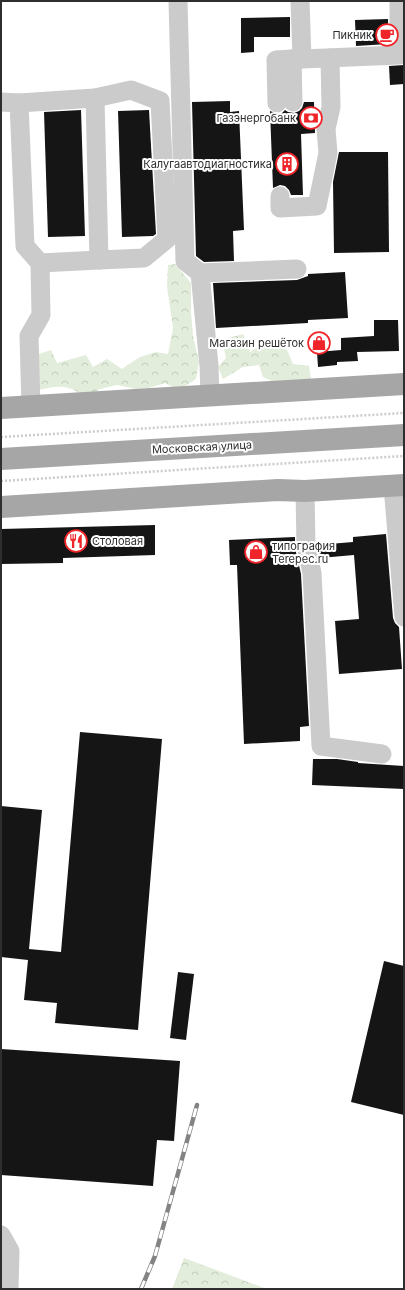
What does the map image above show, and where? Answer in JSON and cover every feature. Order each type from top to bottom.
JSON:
[{"type":"main road","points":[[1,408],[404,384]]},
{"type":"main road","name":"Московская улица","points":[[1,459],[404,435]]},
{"type":"main road","points":[[1,507],[278,490],[304,491],[399,486]]},
{"type":"lane","points":[[178,1],[185,261],[200,273],[297,269]]},
{"type":"lane","points":[[285,103],[297,59],[300,1]]},
{"type":"lane","points":[[297,59],[399,54],[399,1]]},
{"type":"lane","points":[[290,199],[317,206],[328,152],[326,129],[331,107],[330,58]]},
{"type":"lane","points":[[31,407],[29,336],[41,315],[40,264],[25,246],[10,103],[95,98],[131,90],[160,101],[167,239],[144,258],[40,264]]},
{"type":"lane","points":[[95,98],[99,260]]},
{"type":"lane","points":[[200,273],[209,366],[210,395]]},
{"type":"lane","points":[[399,486],[404,618]]},
{"type":"lane","points":[[304,491],[306,546],[312,573],[321,746],[382,754]]},
{"type":"lane","points":[[1,1235],[10,1252],[9,1289]]},
{"type":"path","points":[[1,437],[404,413]]},
{"type":"path","points":[[1,481],[404,456]]},
{"type":"green space","points":[[175,264],[191,283],[193,336],[199,362],[196,379],[179,390],[165,383],[149,388],[136,389],[117,385],[100,389],[87,397],[74,390],[64,387],[39,390],[39,354],[51,350],[57,363],[86,355],[93,367],[107,359],[122,369],[140,357],[156,352],[168,354],[173,328],[167,286],[168,265]]},
{"type":"green space","points":[[243,334],[250,352],[271,339],[287,350],[293,364],[309,366],[311,379],[283,386],[263,377],[259,365],[243,367],[223,379],[218,367],[226,358],[222,340]]},
{"type":"green space","points":[[184,1258],[267,1289],[172,1289]]},
{"type":"building","points":[[290,17],[290,37],[254,37],[254,52],[241,53],[241,18]]},
{"type":"building","points":[[388,19],[388,44],[356,46],[355,20]]},
{"type":"building","points":[[404,65],[404,84],[390,85],[389,66]]},
{"type":"building","points":[[230,101],[230,112],[239,111],[244,230],[233,231],[234,261],[204,262],[196,256],[192,102]]},
{"type":"building","name":"Калугаавтодиагностика","points":[[304,102],[314,102],[315,133],[301,134],[303,195],[291,195],[285,186],[280,185],[273,188],[270,111],[278,114],[285,110],[294,113],[302,108]]},
{"type":"building","points":[[81,110],[85,236],[48,237],[44,112]]},
{"type":"building","points":[[149,110],[156,234],[153,236],[122,237],[118,111]]},
{"type":"building","points":[[339,152],[388,152],[389,252],[334,253],[333,182]]},
{"type":"building","points":[[345,272],[348,318],[308,320],[308,323],[216,328],[213,283],[297,280],[308,276],[308,274]]},
{"type":"building","points":[[374,320],[398,320],[399,351],[357,352],[358,361],[337,362],[337,365],[318,367],[317,352],[341,350],[341,338],[374,336]]},
{"type":"building","points":[[155,525],[155,555],[63,558],[63,563],[1,564],[1,529]]},
{"type":"building","points":[[386,534],[393,618],[399,627],[402,669],[339,674],[335,621],[359,619],[354,555],[320,558],[317,545],[353,542],[353,537]]},
{"type":"building","points":[[295,537],[295,548],[301,574],[309,726],[300,727],[300,741],[244,744],[237,565],[230,565],[229,540]]},
{"type":"building","points":[[80,732],[162,739],[138,1030],[55,1023],[57,1003],[24,1000],[28,960],[1,957],[1,806],[42,810],[29,949],[61,952]]},
{"type":"building","points":[[313,759],[337,759],[358,763],[404,766],[404,789],[312,785]]},
{"type":"building","points":[[384,961],[404,966],[404,1115],[351,1102]]},
{"type":"building","points":[[178,972],[194,974],[186,1040],[170,1038]]},
{"type":"building","points":[[1,1049],[180,1061],[174,1141],[157,1140],[153,1186],[1,1175]]},
{"type":"railway","points":[[141,1289],[155,1256],[197,1105]]},
{"type":"place","name":"Пикник","points":[[387,35]]},
{"type":"place","name":"Газэнергобанк","points":[[311,118]]},
{"type":"place","name":"Калугаавтодиагностика","points":[[287,164]]},
{"type":"place","name":"Магазин решёток","points":[[319,343]]},
{"type":"place","name":"Столовая","points":[[76,541]]},
{"type":"place","name":"типография Terepec.ru","points":[[256,552]]}]
